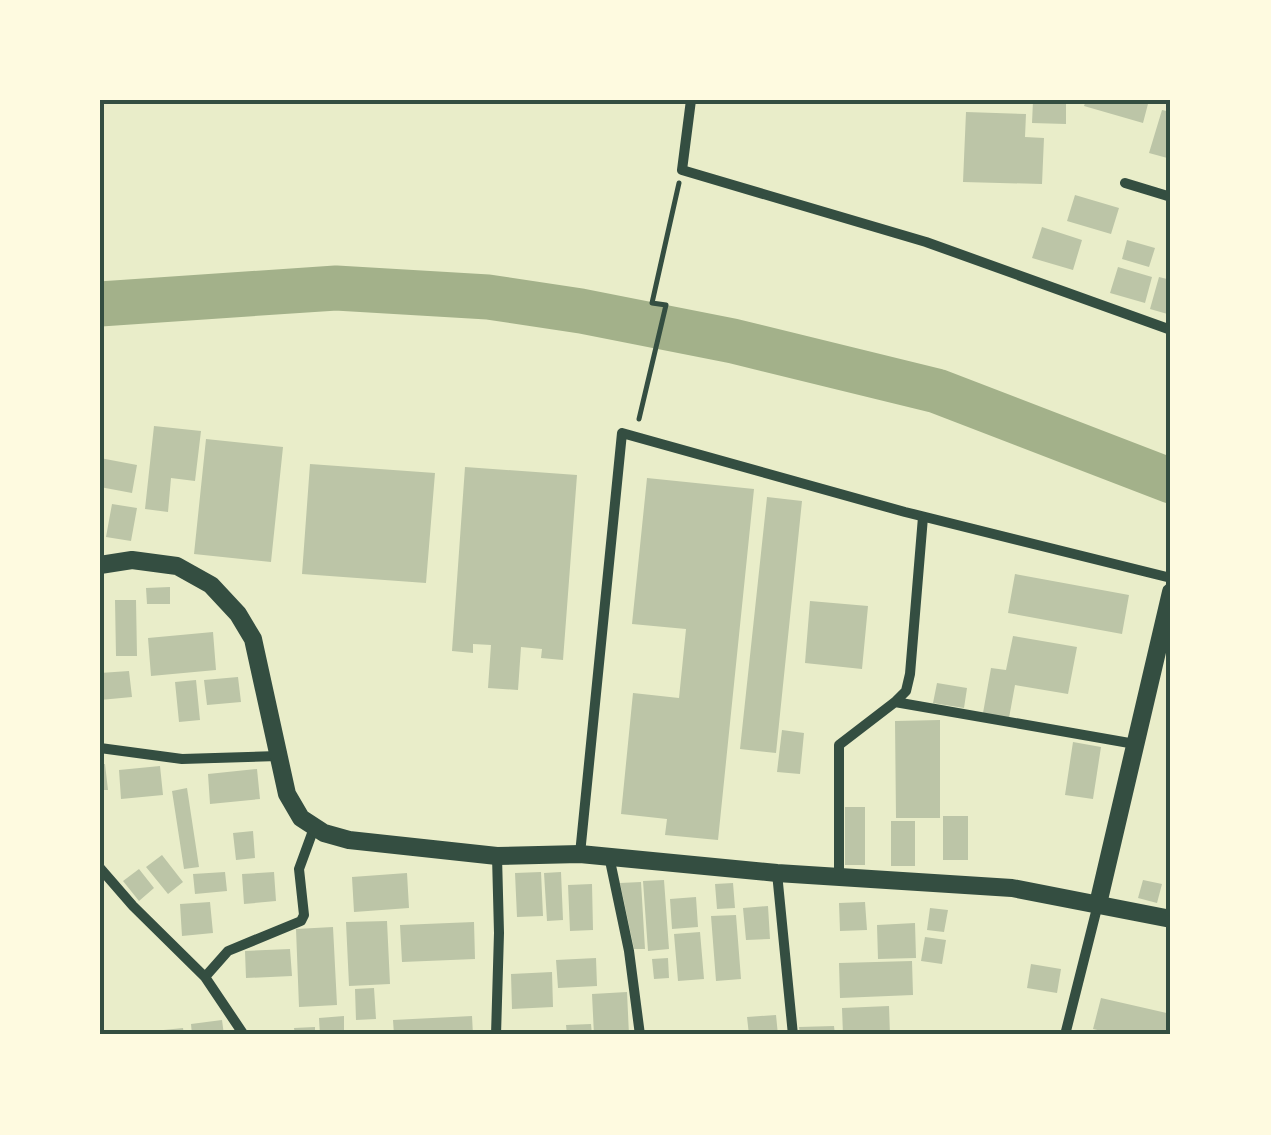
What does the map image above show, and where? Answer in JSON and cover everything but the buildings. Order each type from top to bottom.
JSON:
[{"type":"street","points":[[691,100],[682,170],[926,242],[1171,330]]},
{"type":"street","points":[[1125,183],[1171,197]]},
{"type":"street","points":[[580,854],[622,433],[924,517],[1171,578]]},
{"type":"street","points":[[839,876],[839,744],[906,691],[924,517]]},
{"type":"street","points":[[100,565],[132,560],[177,566],[211,585],[238,614],[253,639],[287,794],[300,818],[314,828],[349,840],[497,856],[580,854],[777,873],[1012,888],[1171,919]]},
{"type":"street","points":[[1065,1035],[1171,592]]},
{"type":"street","points":[[895,702],[1135,744]]},
{"type":"street","points":[[100,748],[182,759],[278,756]]},
{"type":"street","points":[[206,977],[228,951],[302,920],[299,868],[314,828]]},
{"type":"street","points":[[496,1035],[497,856]]},
{"type":"street","points":[[608,856],[629,951],[640,1035]]},
{"type":"street","points":[[100,868],[132,906],[206,977],[244,1035]]},
{"type":"street","points":[[777,873],[793,1035]]},
{"type":"path","points":[[635,437],[666,305],[652,303],[682,170]]},
{"type":"waterway","points":[[100,304],[336,288],[488,297],[581,311],[733,341],[937,391],[1171,481]]}]
